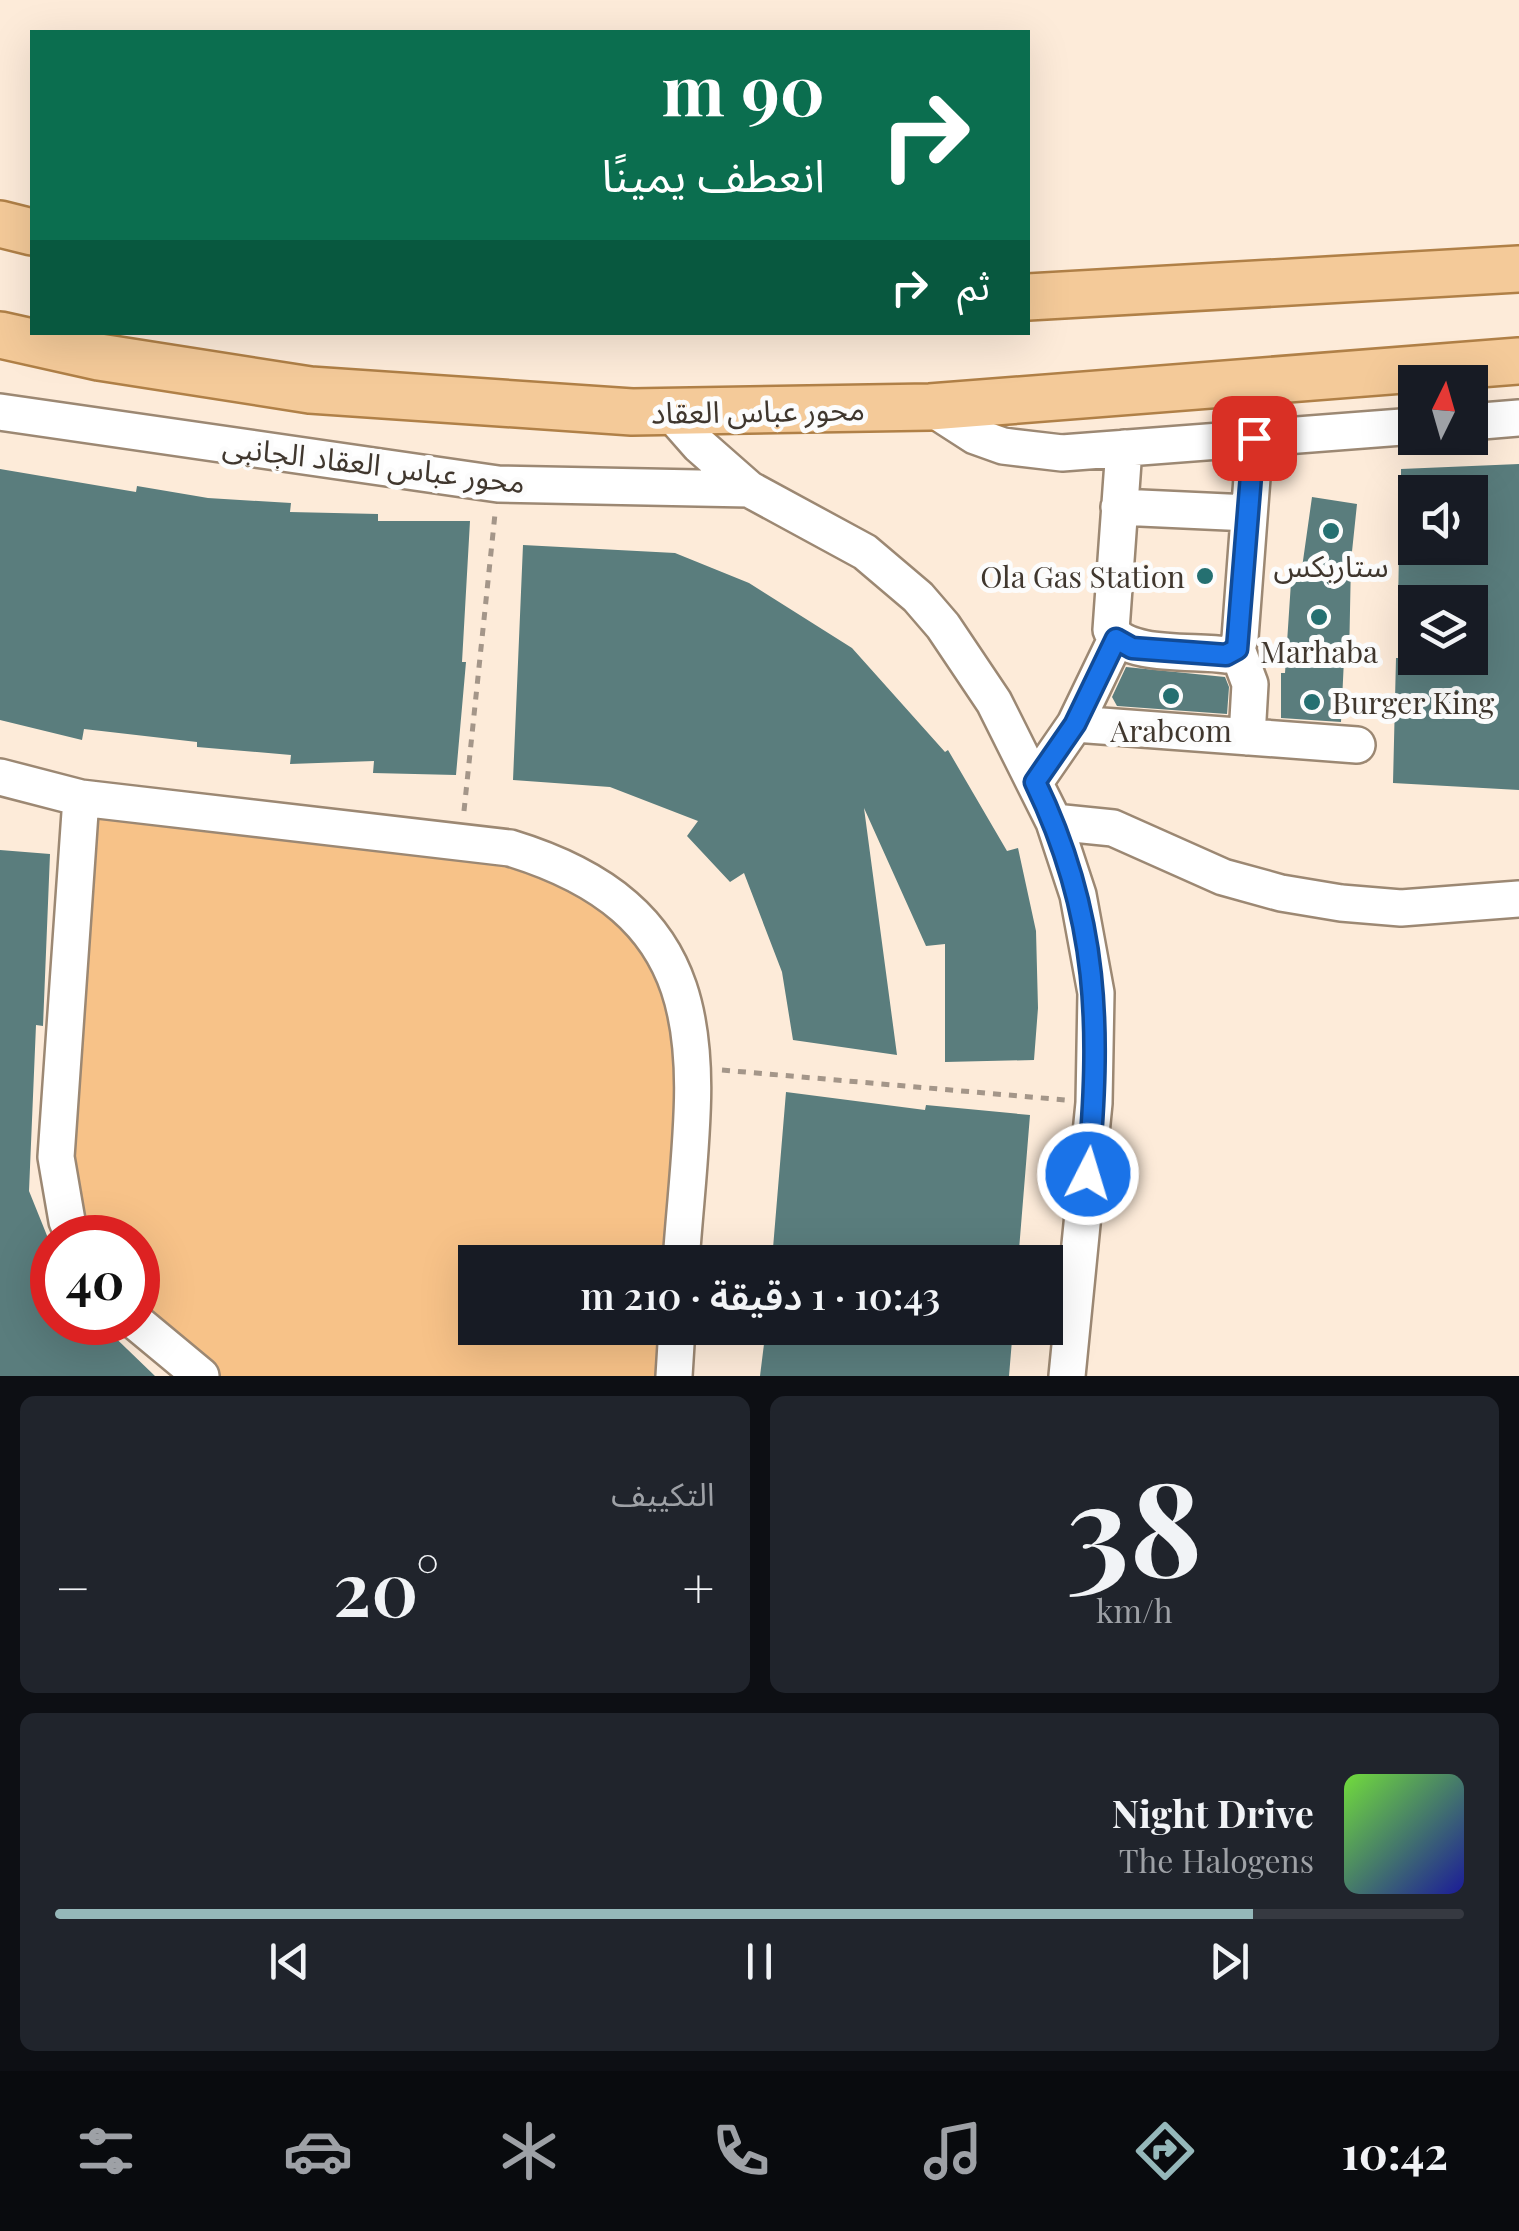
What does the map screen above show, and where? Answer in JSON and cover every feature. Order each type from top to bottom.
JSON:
[{"type":"main road","points":[[0,224],[30,232]]},
{"type":"main road","points":[[1030,297],[1519,269]]},
{"type":"main road","name":"محور عباس العقاد","points":[[0,335],[99,357],[310,390],[670,412],[930,407],[1519,361]]},
{"type":"street","points":[[930,407],[975,436],[1003,446],[1062,453],[1398,427]]},
{"type":"street","name":"محور عباس العقاد الجانبى","points":[[0,412],[498,484],[749,489]]},
{"type":"street","points":[[670,412],[699,445],[749,489],[865,552],[918,597],[943,626],[994,702],[1054,822],[1078,894],[1096,994],[1094,1103],[1067,1376]]},
{"type":"street","points":[[1488,421],[1519,418]]},
{"type":"street","points":[[1247,737],[1250,684],[1237,649],[1254,438]]},
{"type":"street","points":[[1124,448],[1110,621],[1116,639],[1132,648],[1226,655],[1237,649]]},
{"type":"street","points":[[1119,507],[1249,513]]},
{"type":"street","points":[[1035,782],[1075,724],[1116,639]]},
{"type":"street","points":[[1075,724],[1357,745]]},
{"type":"street","points":[[0,777],[81,798],[510,848],[560,863],[605,889],[644,925],[672,968],[688,1019],[694,1068],[682,1245]]},
{"type":"street","points":[[66,1215],[56,1157],[81,798]]},
{"type":"street","points":[[1054,822],[1113,828],[1223,877],[1281,893],[1341,903],[1416,908],[1519,899]]},
{"type":"street","points":[[160,1342],[201,1376]]},
{"type":"street","points":[[674,1376],[676,1345]]},
{"type":"path","points":[[460,844],[498,484]]},
{"type":"path","points":[[694,1068],[1094,1103]]},
{"type":"shaded area","points":[[81,798],[560,863],[672,968],[680,1245],[458,1245],[458,1345],[676,1345],[674,1376],[201,1376],[160,1341],[160,1215],[67,1215]]},
{"type":"building","points":[[1519,464],[1519,790],[1393,783],[1396,658],[1398,675],[1488,675],[1488,585],[1398,585],[1399,565],[1488,565],[1488,475],[1401,475],[1401,469]]},
{"type":"building","points":[[0,469],[136,492],[137,486],[208,498],[291,503],[290,512],[378,514],[378,521],[470,521],[462,662],[466,662],[456,775],[373,773],[374,761],[290,764],[291,755],[197,747],[197,742],[84,729],[82,740],[0,720]]},
{"type":"building","points":[[1312,497],[1357,504],[1351,561],[1349,660],[1344,659],[1341,722],[1281,718],[1281,673],[1285,673],[1291,582],[1300,582]]},
{"type":"building","points":[[523,545],[675,553],[749,583],[852,648],[945,752],[948,750],[1007,851],[1018,848],[1036,931],[1038,1008],[1034,1060],[945,1062],[945,944],[926,946],[864,808],[897,1055],[793,1040],[782,972],[744,873],[730,882],[687,836],[698,821],[610,787],[513,780]]},
{"type":"building","name":"Arabcom","points":[[1126,667],[1225,677],[1229,687],[1227,714],[1117,706],[1112,697]]},
{"type":"building","points":[[0,850],[50,854],[43,1026],[36,1025],[29,1191],[39,1215],[30,1215],[30,1345],[123,1345],[155,1376],[0,1376]]},
{"type":"building","points":[[786,1092],[925,1110],[926,1105],[1030,1115],[1019,1245],[773,1245]]},
{"type":"building","points":[[764,1345],[1012,1345],[1009,1376],[760,1376]]},
{"type":"place","name":"ستاربكس","points":[[1331,531]]},
{"type":"place","name":"Ola Gas Station","points":[[1205,576]]},
{"type":"place","name":"Marhaba","points":[[1319,617]]},
{"type":"place","name":"Arabcom","points":[[1171,696]]},
{"type":"place","name":"Burger King","points":[[1312,702]]},
{"type":"route","points":[[1088,1174],[1096,994],[1078,894],[1054,822],[1035,782],[1092,694],[1116,639],[1132,648],[1226,655],[1237,649],[1254,438]]}]
